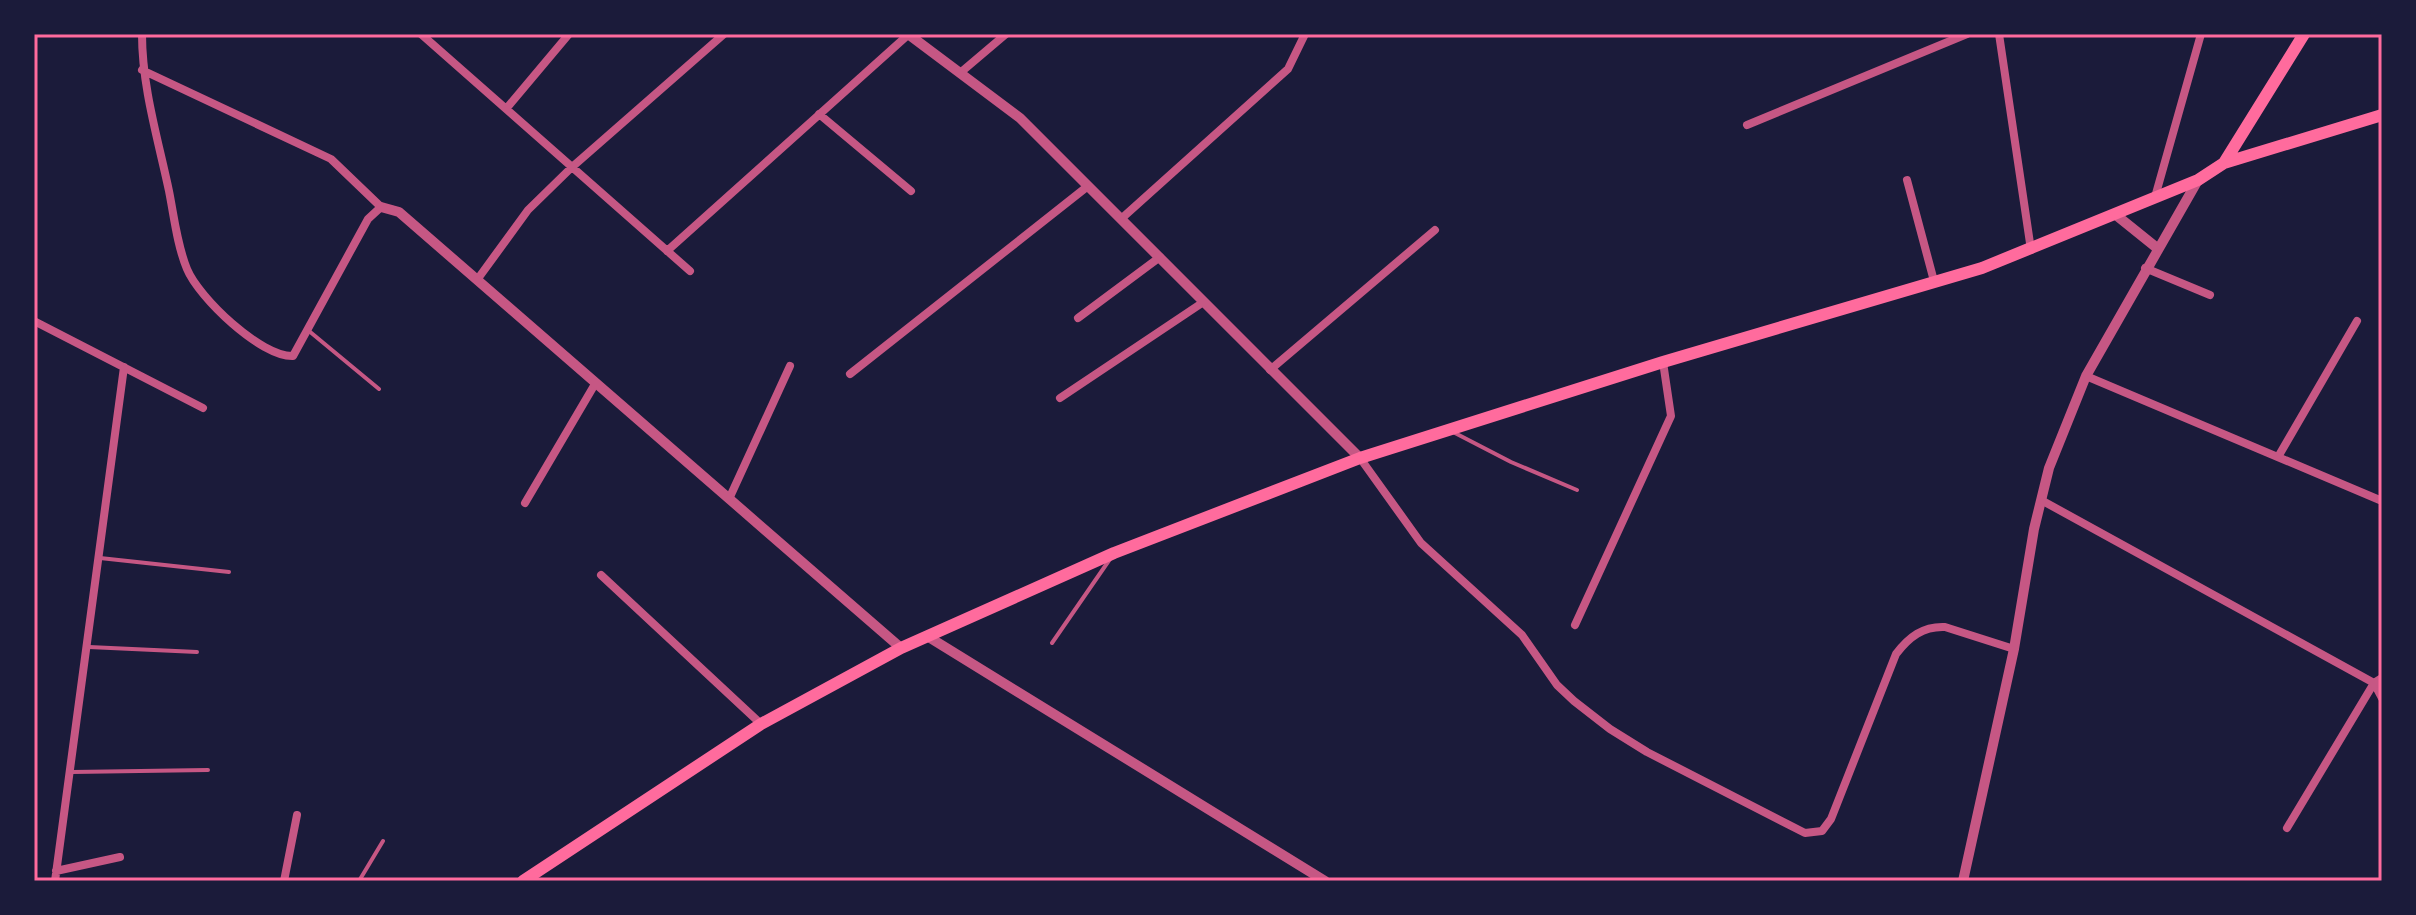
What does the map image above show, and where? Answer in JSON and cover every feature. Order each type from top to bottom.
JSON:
[{"type":"main road","points":[[2224,163],[2304,34]]},
{"type":"main road","points":[[523,881],[761,724],[901,648],[1114,553],[1360,458],[2031,250],[2198,180],[2224,163],[2382,115]]},
{"type":"street","points":[[142,34],[142,70],[187,270],[213,306],[236,326],[284,356],[296,355],[368,219],[381,207]]},
{"type":"street","points":[[421,34],[690,271]]},
{"type":"street","points":[[506,109],[569,34]]},
{"type":"street","points":[[477,280],[512,229],[571,168],[724,34]]},
{"type":"street","points":[[667,251],[909,34],[1020,118],[1360,458],[1421,543],[1522,635],[1557,685],[1610,729],[1647,752],[1805,833],[1816,833],[1831,819],[1896,654],[1913,636],[1934,626],[1945,627],[2014,649]]},
{"type":"street","points":[[960,73],[1006,34]]},
{"type":"street","points":[[1121,219],[1288,69],[1305,34]]},
{"type":"street","points":[[1747,125],[1967,34]]},
{"type":"street","points":[[1999,34],[2031,250]]},
{"type":"street","points":[[2155,197],[2201,34]]},
{"type":"street","points":[[142,70],[331,159],[381,207],[399,212],[901,648]]},
{"type":"street","points":[[819,114],[911,191]]},
{"type":"street","points":[[1907,180],[1934,281]]},
{"type":"street","points":[[1963,881],[2014,649],[2041,500],[2066,421],[2086,376],[2145,268],[2198,180]]},
{"type":"street","points":[[850,374],[1088,186]]},
{"type":"street","points":[[2116,215],[2157,248]]},
{"type":"street","points":[[1270,370],[1435,230]]},
{"type":"street","points":[[1078,318],[1160,257]]},
{"type":"street","points":[[2145,268],[2210,295]]},
{"type":"street","points":[[1060,398],[1202,303]]},
{"type":"street","points":[[34,321],[203,408]]},
{"type":"street","points":[[2278,457],[2357,321]]},
{"type":"street","points":[[1575,625],[1671,416],[1663,362]]},
{"type":"street","points":[[729,499],[790,366]]},
{"type":"street","points":[[120,857],[56,876],[124,367]]},
{"type":"street","points":[[2086,376],[2382,501]]},
{"type":"street","points":[[525,503],[595,384]]},
{"type":"street","points":[[2041,500],[2378,681],[2382,698]]},
{"type":"street","points":[[601,575],[761,724]]},
{"type":"street","points":[[927,636],[1325,881]]},
{"type":"street","points":[[2287,828],[2378,681]]},
{"type":"street","points":[[284,881],[297,815]]},
{"type":"lane","points":[[309,331],[379,389]]},
{"type":"lane","points":[[1451,431],[1511,462],[1577,490]]},
{"type":"lane","points":[[1052,643],[1114,553]]},
{"type":"lane","points":[[98,557],[229,572]]},
{"type":"lane","points":[[86,647],[197,652]]},
{"type":"lane","points":[[70,772],[208,770]]},
{"type":"lane","points":[[359,881],[383,841]]}]
